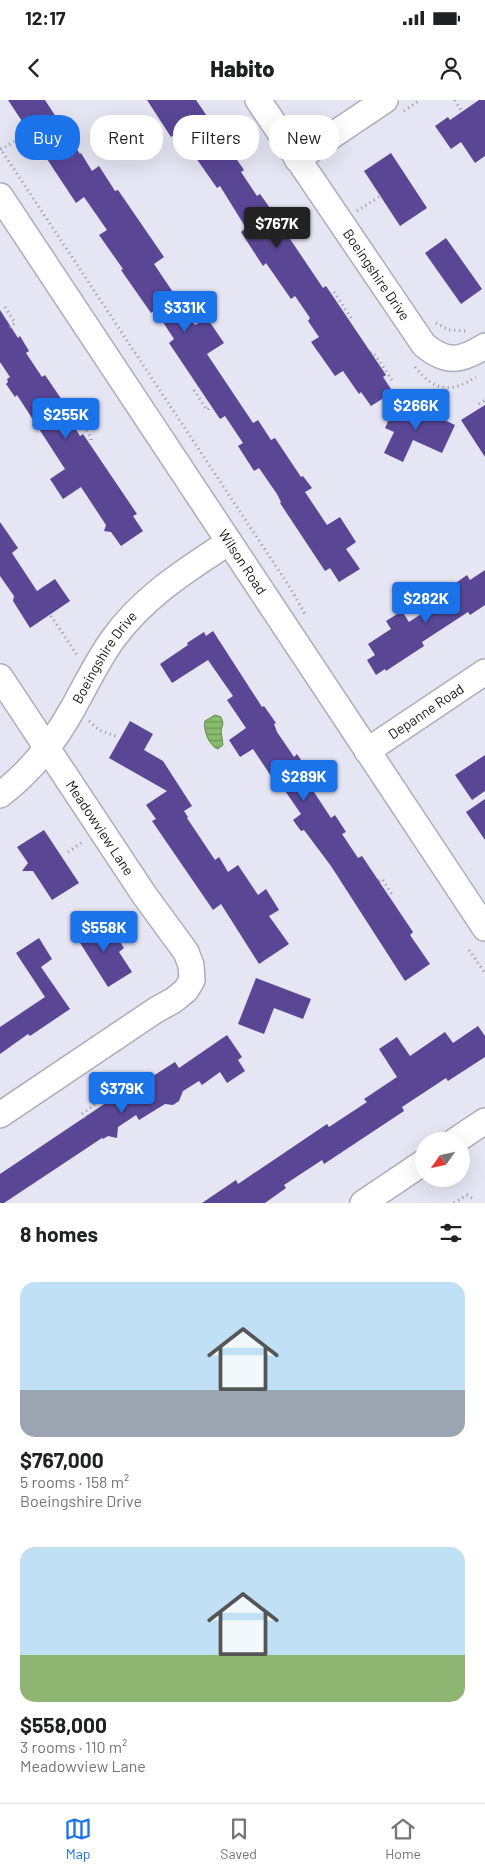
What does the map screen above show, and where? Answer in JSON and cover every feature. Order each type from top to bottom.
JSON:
[{"type":"street","name":"Boeingshire Drive","points":[[258,100],[269,117]]},
{"type":"street","points":[[339,136],[391,108]]},
{"type":"street","name":"Boeingshire Drive","points":[[298,160],[424,345],[439,355],[456,359],[467,356],[477,338]]},
{"type":"street","name":"Wilson Road","points":[[0,196],[485,928]]},
{"type":"street","name":"Boeingshire Drive","points":[[0,795],[26,771],[46,748],[72,710],[91,673],[114,637],[141,606],[158,590],[186,569],[229,542]]},
{"type":"street","name":"Depanne Road","points":[[367,751],[485,672]]},
{"type":"street","name":"Meadowview Lane","points":[[0,678],[145,896],[186,952],[191,965],[192,980],[186,990],[174,1000],[0,1115]]},
{"type":"street","points":[[468,1132],[485,1121]]},
{"type":"street","points":[[363,1203],[415,1168]]},
{"type":"path","points":[[391,108],[420,100]]},
{"type":"path","points":[[454,100],[461,110]]},
{"type":"path","points":[[15,140],[0,149],[291,589],[310,624]]},
{"type":"path","points":[[356,212],[379,197]]},
{"type":"path","points":[[351,204],[362,219]]},
{"type":"path","points":[[334,292],[351,318],[349,319]]},
{"type":"path","points":[[5,307],[15,323],[9,328]]},
{"type":"path","points":[[430,318],[449,330],[477,338]]},
{"type":"path","points":[[372,353],[392,380]]},
{"type":"path","points":[[194,390],[207,410],[210,407]]},
{"type":"path","points":[[479,404],[485,400]]},
{"type":"path","points":[[81,422],[92,437],[90,443]]},
{"type":"path","points":[[51,616],[91,673]]},
{"type":"path","points":[[72,710],[99,730],[118,737]]},
{"type":"path","points":[[379,881],[382,879],[393,896]]},
{"type":"path","points":[[469,950],[485,973]]},
{"type":"path","points":[[85,1118],[82,1114],[106,1097]]},
{"type":"path","points":[[454,1203],[467,1195],[472,1198]]},
{"type":"shaded area","points":[[215,715],[221,717],[223,723],[221,731],[223,745],[218,749],[209,741],[205,729],[205,721]]},
{"type":"building","points":[[8,100],[45,100],[55,115],[18,115]]},
{"type":"building","points":[[147,100],[196,100],[206,115],[173,115],[173,136],[171,137],[163,125],[163,115],[157,115]]},
{"type":"building","points":[[479,100],[485,100],[485,156],[475,163],[461,142],[451,149],[435,126],[448,117],[450,120]]},
{"type":"building","points":[[81,153],[92,171],[99,166],[115,191],[118,190],[164,257],[154,264],[195,325],[207,318],[224,343],[207,354],[253,423],[258,420],[271,440],[275,438],[301,477],[303,476],[312,488],[305,492],[327,525],[340,517],[356,542],[346,549],[360,569],[339,582],[330,568],[325,571],[259,468],[254,471],[238,446],[243,443],[225,416],[220,419],[169,343],[174,339],[155,310],[151,313],[121,270],[123,269],[99,235],[107,230],[84,197],[76,203],[48,160],[80,160]]},
{"type":"building","points":[[391,153],[427,208],[400,226],[364,171]]},
{"type":"building","points":[[197,160],[237,160],[244,170],[241,172],[257,196],[260,194],[270,208],[266,210],[283,235],[286,233],[323,288],[326,286],[386,375],[383,377],[393,392],[371,406],[361,392],[359,394],[343,371],[335,376],[311,342],[319,337],[308,321],[310,318],[295,296],[291,299],[266,263],[263,266],[241,232],[246,228],[220,186],[217,188]]},
{"type":"building","points":[[446,238],[482,289],[461,304],[425,253]]},
{"type":"building","points":[[0,310],[18,338],[20,336],[29,351],[26,353],[42,377],[45,375],[62,400],[59,402],[80,436],[83,434],[137,514],[133,516],[143,531],[121,546],[111,532],[104,531],[106,525],[81,487],[63,499],[50,479],[65,469],[17,395],[15,397],[6,384],[8,382],[7,379],[10,377],[0,362]]},
{"type":"building","points":[[398,400],[409,416],[413,405],[455,425],[442,453],[413,440],[403,462],[384,453],[394,432],[385,428]]},
{"type":"building","points":[[485,405],[485,457],[461,420]]},
{"type":"building","points":[[0,522],[18,548],[12,553],[37,591],[55,579],[70,601],[30,628],[13,601],[14,596],[0,576]]},
{"type":"building","points":[[485,570],[485,605],[470,615],[468,612],[422,642],[424,646],[386,671],[385,669],[376,675],[367,660],[375,655],[368,644],[391,629],[386,621],[402,611],[409,622],[454,592],[450,587],[467,575],[470,580]]},
{"type":"building","points":[[213,631],[262,707],[264,706],[276,723],[274,724],[277,732],[294,757],[297,754],[312,776],[308,778],[316,790],[314,792],[331,818],[335,815],[346,832],[342,834],[358,858],[362,856],[413,932],[410,935],[430,964],[405,981],[331,866],[304,830],[301,831],[293,820],[301,814],[276,778],[273,779],[253,749],[240,757],[229,740],[246,728],[227,700],[233,696],[208,660],[172,683],[160,664],[204,632],[206,636]]},
{"type":"building","points":[[130,721],[153,734],[144,750],[163,761],[192,806],[184,811],[187,818],[215,860],[219,857],[228,872],[238,865],[258,895],[266,889],[279,910],[269,916],[289,944],[259,964],[221,904],[213,910],[152,821],[156,819],[146,805],[167,791],[109,758]]},
{"type":"building","points":[[485,755],[485,791],[472,800],[455,775]]},
{"type":"building","points":[[485,799],[485,840],[466,812]]},
{"type":"building","points":[[44,830],[79,883],[52,900],[33,871],[22,871],[28,863],[17,847]]},
{"type":"building","points":[[98,919],[109,937],[114,933],[124,948],[119,952],[132,972],[108,987],[75,935]]},
{"type":"building","points":[[39,938],[52,959],[41,967],[70,1009],[30,1036],[28,1034],[0,1054],[0,1027],[45,997],[16,953]]},
{"type":"building","points":[[256,978],[311,999],[303,1019],[274,1008],[264,1034],[238,1024]]},
{"type":"building","points":[[478,1026],[485,1036],[485,1057],[448,1081],[446,1078],[402,1107],[404,1111],[324,1164],[322,1160],[284,1185],[286,1188],[265,1203],[202,1203],[236,1180],[238,1184],[327,1124],[329,1127],[367,1102],[364,1099],[397,1077],[379,1049],[397,1037],[410,1056],[445,1032],[453,1043]]},
{"type":"building","points":[[227,1035],[242,1057],[238,1060],[245,1071],[227,1083],[220,1072],[202,1085],[199,1081],[183,1091],[179,1101],[173,1105],[165,1104],[139,1120],[136,1115],[118,1127],[117,1138],[108,1136],[102,1138],[4,1203],[0,1203],[0,1174],[140,1080],[142,1083],[175,1062],[179,1068]]}]
